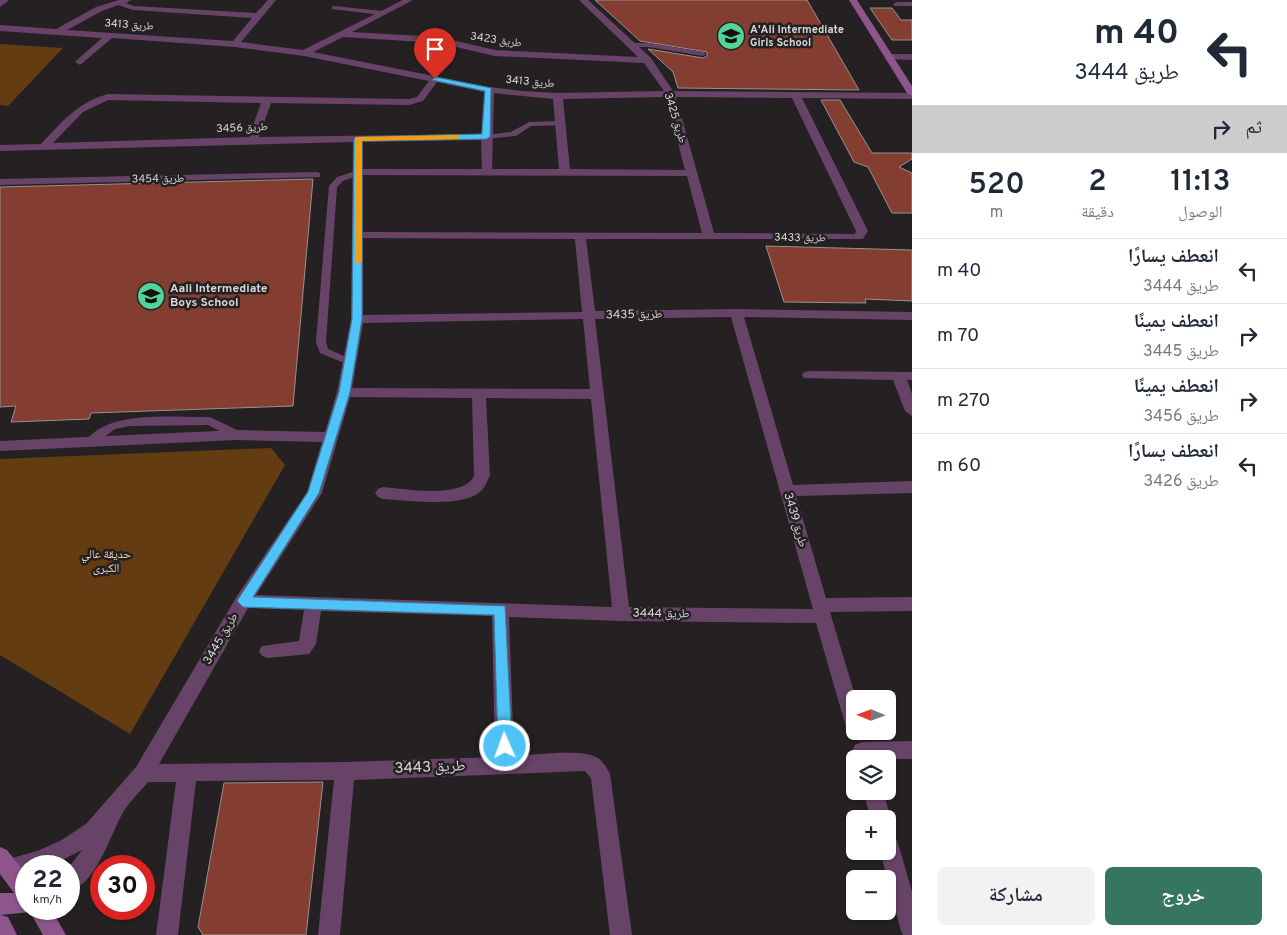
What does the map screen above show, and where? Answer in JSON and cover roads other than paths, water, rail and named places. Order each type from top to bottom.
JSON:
[{"type":"street","points":[[235,44],[272,0]]},
{"type":"street","points":[[304,53],[409,0]]},
{"type":"street","name":"طريق 3425","points":[[583,0],[648,60],[670,94],[709,236]]},
{"type":"street","points":[[852,0],[912,94]]},
{"type":"street","points":[[59,31],[99,9],[123,1],[133,8],[259,16]]},
{"type":"street","points":[[897,4],[912,4]]},
{"type":"street","name":"طريق 3413","points":[[0,28],[235,44],[304,53],[488,90],[558,96],[912,94]]},
{"type":"street","name":"طريق 3423","points":[[342,34],[439,40],[495,53],[648,60]]},
{"type":"street","points":[[80,62],[110,35]]},
{"type":"street","points":[[890,58],[912,57]]},
{"type":"street","points":[[890,58],[898,62],[912,83]]},
{"type":"street","points":[[44,148],[81,108],[96,99],[108,97],[202,101],[409,102],[420,99],[435,79]]},
{"type":"street","points":[[487,172],[488,90]]},
{"type":"street","name":"طريق 3433","points":[[358,235],[709,236],[844,239],[860,237],[862,231],[795,94]]},
{"type":"street","points":[[558,96],[565,173]]},
{"type":"street","points":[[253,140],[267,100]]},
{"type":"street","name":"طريق 3456","points":[[0,148],[253,140],[486,137]]},
{"type":"street","name":"طريق 3445","points":[[113,810],[143,773],[243,601],[314,493],[344,392],[357,319],[358,139]]},
{"type":"street","points":[[359,172],[692,173]]},
{"type":"street","name":"طريق 3454","points":[[0,182],[316,175]]},
{"type":"street","points":[[580,236],[622,614]]},
{"type":"street","name":"طريق 3435","points":[[357,319],[736,313],[912,316]]},
{"type":"street","name":"طريق 3439","points":[[736,313],[846,696]]},
{"type":"street","points":[[809,375],[905,376],[912,411]]},
{"type":"street","points":[[344,392],[598,394]]},
{"type":"street","points":[[383,493],[441,496],[463,494],[476,487],[482,476],[479,392]]},
{"type":"street","points":[[0,446],[237,435],[332,437]]},
{"type":"street","points":[[786,491],[912,487]]},
{"type":"street","name":"طريق 3444","points":[[243,601],[622,614],[821,610],[912,604]]},
{"type":"street","points":[[268,651],[303,649],[307,644],[314,604]]},
{"type":"street","points":[[500,610],[505,765]]},
{"type":"street","points":[[896,752],[912,750]]},
{"type":"street","name":"طريق 3443","points":[[143,773],[345,771],[585,762],[591,764],[600,774],[622,935]]},
{"type":"street","points":[[329,935],[345,771]]},
{"type":"street","points":[[167,935],[188,773]]},
{"type":"street","points":[[5,862],[38,861],[67,848],[92,831],[113,810]]},
{"type":"street","points":[[80,871],[102,840],[113,810]]},
{"type":"street","points":[[893,860],[911,928]]},
{"type":"street","points":[[5,862],[15,876]]},
{"type":"street","points":[[0,904],[15,903]]},
{"type":"street","points":[[46,920],[55,935]]},
{"type":"street","points":[[0,925],[6,935]]},
{"type":"lane","points":[[334,8],[382,13]]},
{"type":"lane","points":[[631,45],[649,45],[703,54]]},
{"type":"lane","points":[[486,137],[513,134],[529,124],[561,123]]},
{"type":"lane","points":[[349,362],[324,351],[321,342],[333,186],[340,179],[359,172]]},
{"type":"place","name":"A'Ali Intermediate Girls School","points":[[731,36]]},
{"type":"place","name":"Aali Intermediate Boys School","points":[[151,296]]},
{"type":"park label","name":"حديقة عالي الكبرى","points":[[106,562]]}]
